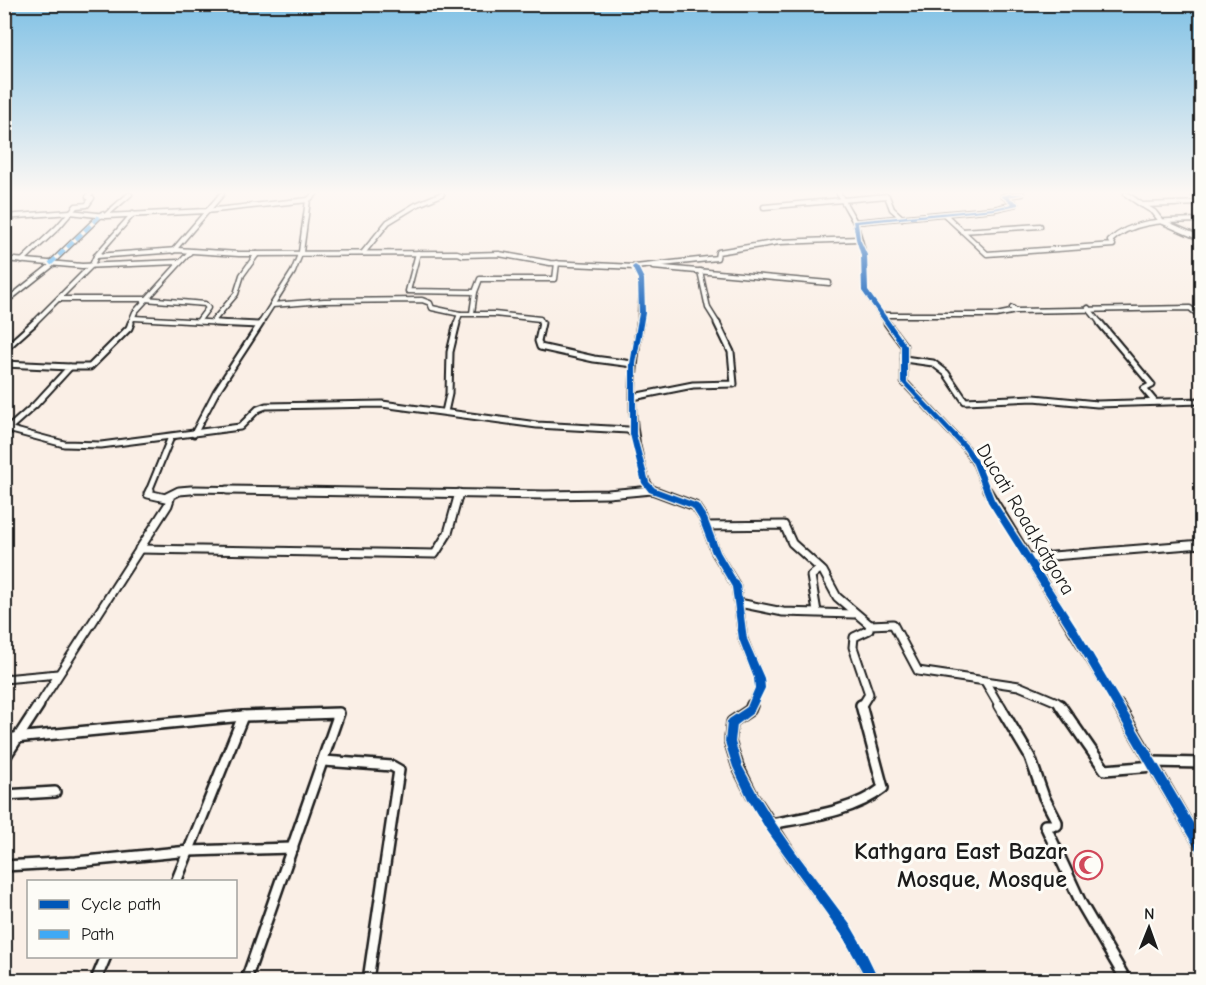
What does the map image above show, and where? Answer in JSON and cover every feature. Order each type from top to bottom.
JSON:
[{"type":"street","points":[[22,261],[45,240]]},
{"type":"street","points":[[4,303],[7,298],[52,264],[78,240]]},
{"type":"street","points":[[4,350],[92,265],[96,256],[110,240]]},
{"type":"street","points":[[173,250],[181,240]]},
{"type":"street","points":[[194,434],[216,392],[293,272],[301,252],[303,240]]},
{"type":"street","points":[[363,253],[374,240]]},
{"type":"street","points":[[646,267],[717,258],[718,252],[779,242],[833,240]]},
{"type":"street","name":"Ducati Road,Katgora","points":[[858,240],[864,255],[865,291],[904,346],[904,382],[966,448],[976,464],[991,500],[1153,764],[1202,849]]},
{"type":"street","points":[[972,240],[987,254],[1113,245],[1111,240]]},
{"type":"street","points":[[96,256],[173,250],[210,254],[301,252],[499,254],[557,263],[646,267],[830,284]]},
{"type":"street","points":[[4,364],[90,367],[129,328],[135,312],[145,299],[190,252]]},
{"type":"street","points":[[417,253],[408,291],[475,292]]},
{"type":"street","points":[[213,321],[233,298],[243,282],[242,275],[257,254]]},
{"type":"street","points":[[4,259],[92,265],[179,262]]},
{"type":"street","points":[[472,313],[475,292],[480,279],[555,279],[557,263]]},
{"type":"street","points":[[635,267],[640,279],[642,313],[633,364],[633,434],[646,483],[652,490]]},
{"type":"street","points":[[633,397],[693,384],[734,384],[731,352],[708,308],[700,272]]},
{"type":"street","points":[[59,299],[145,299],[206,304],[208,308],[199,320]]},
{"type":"street","points":[[272,305],[324,301],[422,300],[430,303],[432,308],[460,314],[540,319],[542,321],[538,341],[540,347],[594,359],[633,364]]},
{"type":"street","points":[[1088,308],[1152,386],[1144,389],[1154,401]]},
{"type":"street","points":[[884,315],[996,315],[1014,310],[1190,308],[1202,318]]},
{"type":"street","points":[[445,412],[451,388],[448,364],[455,327],[460,314]]},
{"type":"street","points":[[134,318],[259,325]]},
{"type":"street","points":[[904,359],[933,363],[946,373],[965,400],[1034,398],[1096,404],[1154,401],[1200,402]]},
{"type":"street","points":[[6,429],[35,405],[70,368]]},
{"type":"street","points":[[6,429],[41,439],[82,445],[113,445],[240,427],[249,421],[258,409],[266,405],[382,404],[537,425],[628,430],[633,434]]},
{"type":"street","points":[[171,436],[148,494],[167,497],[179,491],[195,489],[555,495],[652,490],[695,506],[706,526],[716,554],[736,586],[743,639],[759,678],[760,688],[750,710],[732,722],[730,731],[731,748],[740,774],[770,824],[844,926],[873,981]]},
{"type":"street","points":[[139,549],[435,554],[448,533],[459,493]]},
{"type":"street","points":[[4,759],[168,505],[170,499],[167,497]]},
{"type":"street","points":[[706,526],[784,525],[792,543],[820,569],[837,597],[870,625],[893,624],[918,671],[986,683],[1019,686],[1057,702],[1072,720],[1105,770],[1153,764],[1202,763]]},
{"type":"street","points":[[1028,558],[1202,544]]},
{"type":"street","points":[[817,612],[811,576],[820,569]]},
{"type":"street","points":[[740,603],[776,612],[856,614]]},
{"type":"street","points":[[770,824],[864,800],[878,794],[883,788],[861,706],[869,694],[853,646],[854,637],[869,630],[870,625]]},
{"type":"street","points":[[4,679],[58,674]]},
{"type":"street","points":[[986,683],[1030,757],[1044,797],[1057,822],[1057,825],[1045,825],[1050,840],[1081,903],[1126,981]]},
{"type":"street","points":[[4,739],[243,716],[338,712],[339,716],[324,761],[246,981]]},
{"type":"street","points":[[177,880],[243,716]]},
{"type":"street","points":[[324,761],[392,766],[399,770],[368,981]]},
{"type":"street","points":[[4,795],[55,792]]},
{"type":"street","points":[[4,866],[76,862],[189,850],[293,848]]},
{"type":"street","points":[[96,981],[106,958]]},
{"type":"marked path","points":[[50,264],[75,240]]},
{"type":"cycle path","points":[[858,240],[864,255],[865,291],[904,346],[904,382],[966,448],[976,464],[991,500],[1074,631],[1202,849]]},
{"type":"cycle path","points":[[635,267],[641,279],[642,313],[633,364],[633,434],[646,483],[652,490],[695,506],[703,518],[716,553],[736,586],[743,639],[759,678],[760,688],[750,710],[732,722],[730,742],[738,767],[770,825],[847,931],[873,980]]},
{"type":"place","name":"Kathgara East Bazar Mosque, Mosque","points":[[1088,865]]}]
